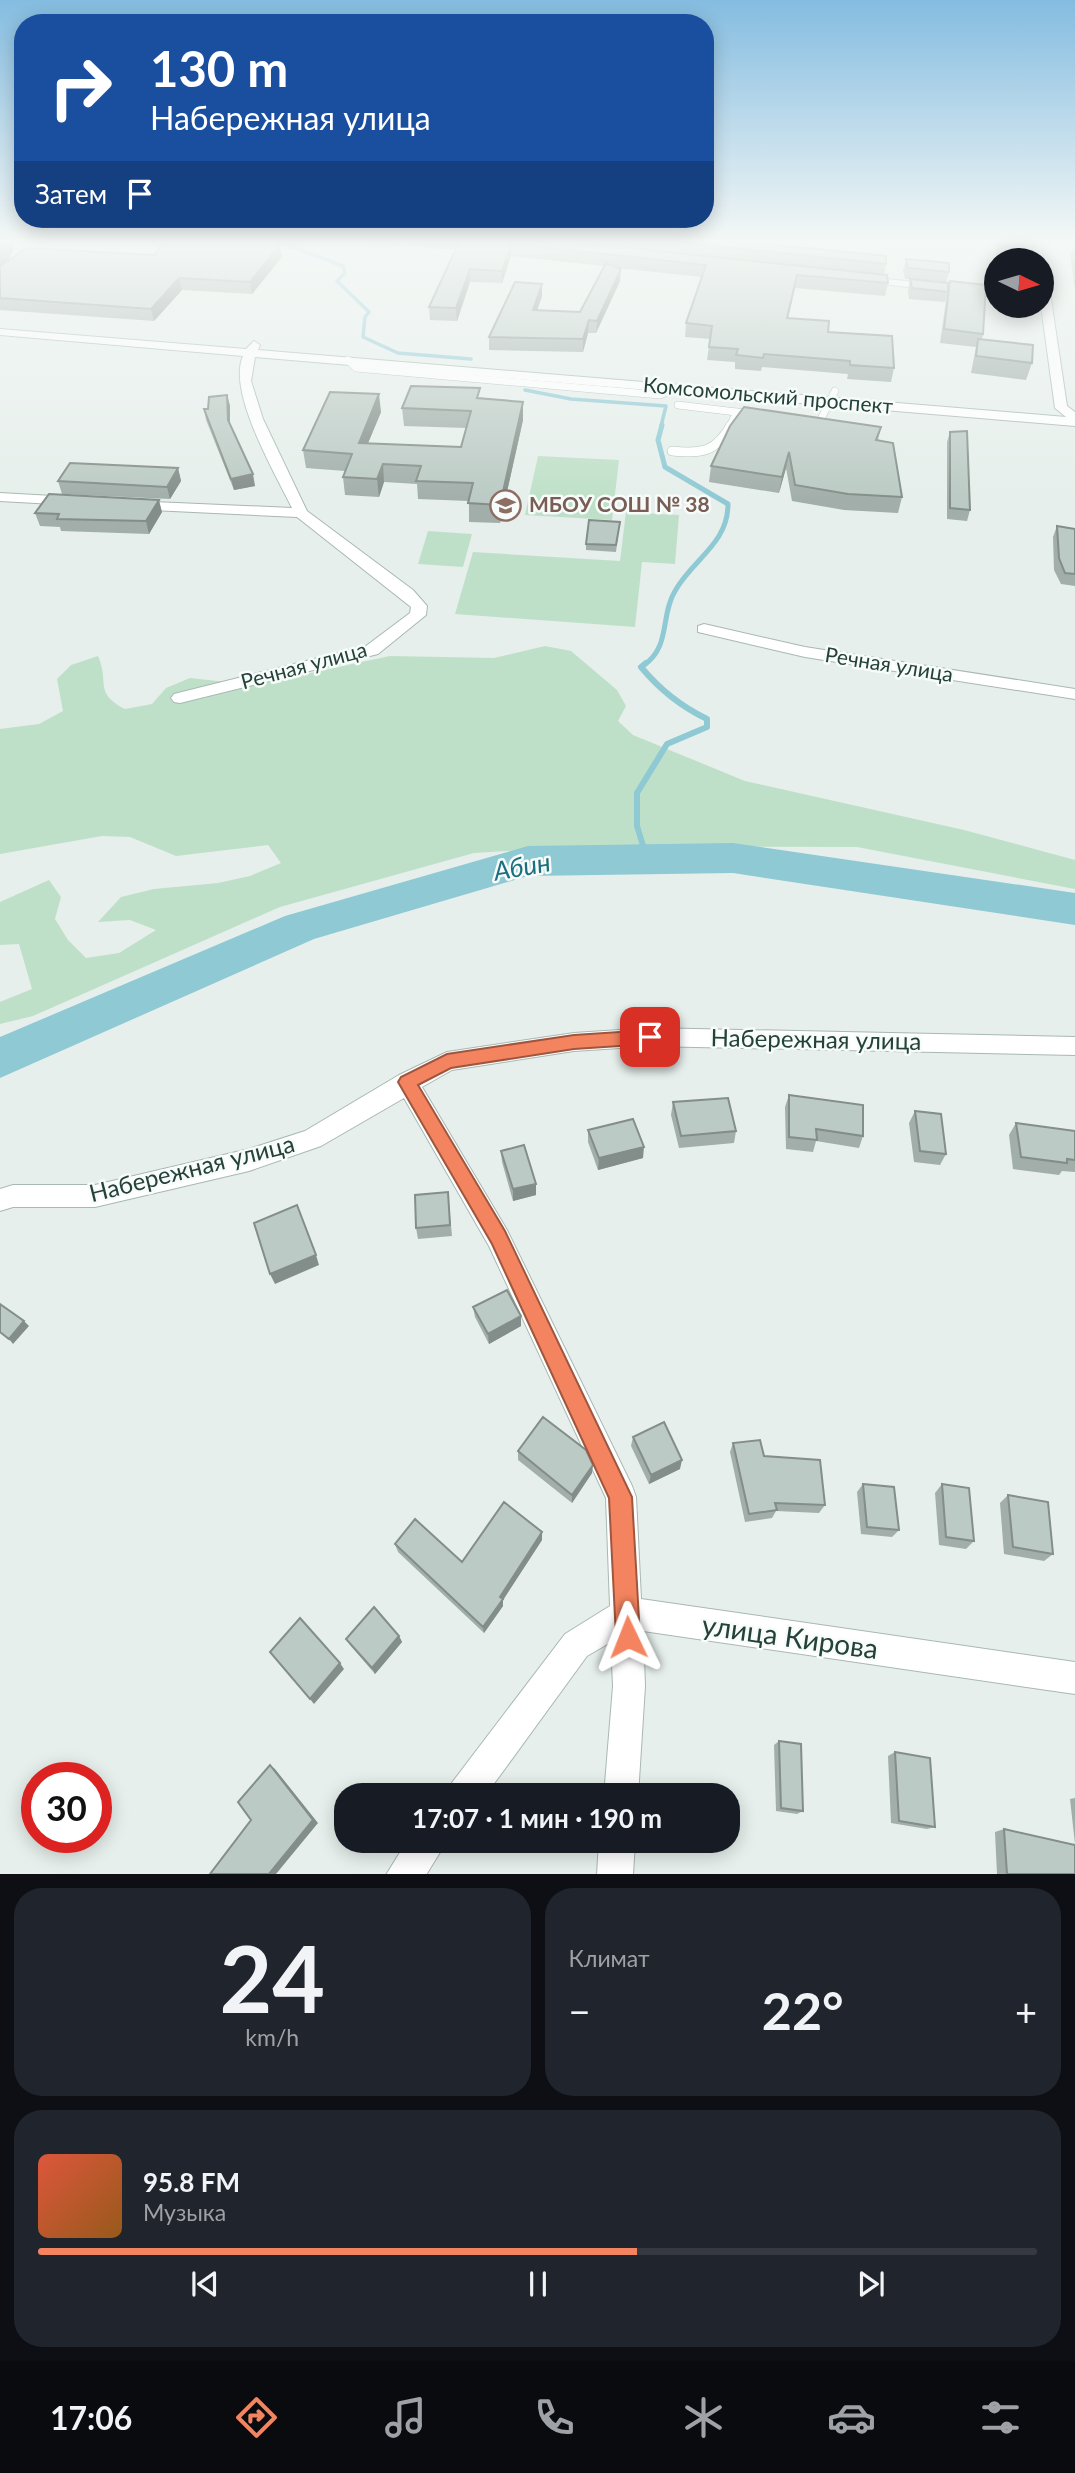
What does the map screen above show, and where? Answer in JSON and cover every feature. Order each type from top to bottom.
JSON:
[{"type":"street","name":"Комсомольский проспект","points":[[26,327],[348,360],[677,388],[1075,410]]},
{"type":"street","points":[[1048,327],[1061,408],[1075,420]]},
{"type":"street","name":"Комсомольский проспект","points":[[0,332],[252,349],[832,396],[1075,420]]},
{"type":"street","points":[[121,504],[301,513],[257,419],[245,382],[252,349]]},
{"type":"street","points":[[0,497],[80,502]]},
{"type":"street","name":"Речная улица","points":[[180,698],[372,650],[418,615],[419,606],[407,593],[301,513]]},
{"type":"street","name":"Речная улица","points":[[704,629],[805,652],[1075,694]]},
{"type":"street","name":"Набережная улица","points":[[0,1200],[13,1196],[95,1196],[249,1160],[312,1139],[447,1061],[574,1042],[650,1037],[1075,1046]]},
{"type":"street","points":[[407,1082],[498,1238],[621,1497],[629,1686],[622,1783]]},
{"type":"street","points":[[473,1783],[576,1645],[628,1613]]},
{"type":"street","name":"улица Кирова","points":[[628,1613],[1075,1678]]},
{"type":"street","points":[[404,1874],[420,1853]]},
{"type":"street","points":[[615,1874],[616,1853]]},
{"type":"lane","points":[[820,423],[832,396]]},
{"type":"lane","points":[[678,405],[764,416]]},
{"type":"lane","points":[[672,451],[702,455],[720,445],[737,412]]},
{"type":"lane","points":[[806,421],[843,426]]},
{"type":"green space","points":[[538,456],[619,460],[612,520],[525,515]]},
{"type":"green space","points":[[626,512],[679,515],[675,564],[642,562],[635,627],[455,614],[473,552],[620,561]]},
{"type":"green space","points":[[428,531],[472,534],[463,567],[418,564]]},
{"type":"green space","points":[[545,646],[571,651],[617,690],[626,706],[618,721],[633,735],[745,781],[964,830],[1075,860],[1075,889],[857,847],[592,846],[474,853],[280,907],[33,1016],[0,1024],[0,1002],[32,989],[19,944],[0,945],[0,902],[49,880],[61,897],[55,919],[68,940],[86,958],[119,953],[156,930],[130,920],[98,922],[121,897],[154,889],[218,883],[250,876],[281,863],[268,845],[176,856],[130,837],[102,836],[0,854],[0,729],[39,724],[63,711],[57,679],[71,665],[98,656],[106,692],[115,703],[125,709],[152,704],[166,688],[190,678],[254,685],[390,656],[494,658]]},
{"type":"building","points":[[494,327],[587,327],[583,339],[489,337]]},
{"type":"building","points":[[712,327],[828,327],[828,332],[892,336],[894,368],[850,365],[850,361],[764,354],[763,358],[736,355],[738,349],[709,347]]},
{"type":"building","points":[[944,327],[983,327],[983,334],[944,329]]},
{"type":"building","points":[[978,339],[1033,345],[1032,363],[976,356]]},
{"type":"building","points":[[411,386],[480,388],[477,398],[523,402],[500,505],[468,503],[473,483],[416,481],[421,466],[383,464],[377,479],[343,477],[352,454],[303,450],[330,392],[379,394],[359,443],[461,447],[471,411],[402,408]]},
{"type":"building","points":[[227,395],[228,420],[253,474],[231,479],[204,409],[208,409],[209,397]]},
{"type":"building","points":[[744,407],[881,427],[876,440],[893,443],[902,497],[848,494],[795,485],[789,452],[782,477],[711,466],[730,426]]},
{"type":"building","points":[[967,431],[970,510],[950,508],[950,432]]},
{"type":"building","points":[[70,463],[178,468],[167,487],[58,481]]},
{"type":"building","points":[[49,494],[159,500],[146,521],[57,519],[59,514],[35,513]]},
{"type":"building","points":[[589,520],[620,522],[616,545],[586,544]]},
{"type":"building","points":[[1057,526],[1075,529],[1075,574],[1065,573],[1059,558]]},
{"type":"building","points":[[789,1095],[863,1105],[863,1136],[816,1129],[817,1140],[789,1137]]},
{"type":"building","points":[[728,1098],[736,1131],[681,1136],[673,1102]]},
{"type":"building","points":[[915,1111],[941,1114],[946,1154],[920,1151]]},
{"type":"building","points":[[633,1119],[644,1147],[599,1158],[588,1130]]},
{"type":"building","points":[[1016,1123],[1075,1131],[1075,1160],[1067,1159],[1067,1163],[1021,1157]]},
{"type":"building","points":[[524,1145],[536,1184],[513,1189],[501,1151]]},
{"type":"building","points":[[448,1192],[450,1225],[416,1228],[415,1195]]},
{"type":"building","points":[[297,1205],[316,1255],[270,1274],[254,1223]]},
{"type":"building","points":[[507,1290],[521,1316],[488,1334],[473,1307]]},
{"type":"building","points":[[0,1304],[24,1321],[9,1339],[0,1332]]},
{"type":"building","points":[[543,1417],[586,1450],[593,1465],[572,1495],[518,1451]]},
{"type":"building","points":[[664,1422],[682,1460],[651,1475],[633,1437]]},
{"type":"building","points":[[760,1440],[764,1456],[820,1460],[825,1505],[775,1503],[777,1510],[749,1514],[733,1443]]},
{"type":"building","points":[[863,1484],[894,1487],[899,1530],[867,1527]]},
{"type":"building","points":[[942,1484],[969,1488],[974,1541],[946,1537]]},
{"type":"building","points":[[1008,1495],[1048,1502],[1053,1554],[1013,1547]]},
{"type":"building","points":[[504,1502],[542,1532],[500,1597],[503,1599],[483,1627],[395,1544],[415,1519],[462,1562]]},
{"type":"building","points":[[374,1607],[399,1636],[372,1668],[346,1639]]},
{"type":"building","points":[[300,1618],[340,1663],[310,1699],[270,1652]]},
{"type":"building","points":[[779,1741],[801,1744],[803,1811],[781,1808]]},
{"type":"building","points":[[895,1752],[930,1758],[935,1827],[899,1821]]},
{"type":"building","points":[[270,1765],[313,1820],[269,1874],[210,1874],[251,1820],[238,1802]]},
{"type":"building","points":[[1004,1829],[1075,1845],[1075,1874],[1007,1874]]},
{"type":"waterway","points":[[364,327],[363,337],[398,353],[471,359]]},
{"type":"waterway","points":[[525,390],[571,399],[666,406],[661,426]]},
{"type":"waterway","points":[[646,663],[662,640],[670,601],[675,591],[716,541],[726,518],[728,504],[665,467],[658,440],[662,425]]},
{"type":"waterway","points":[[646,663],[641,667],[663,690],[688,709],[707,719],[707,727],[667,744],[637,793],[637,826],[647,859]]},
{"type":"waterway","name":"Абин","points":[[0,1058],[300,927],[528,861],[733,858],[1075,909]]},
{"type":"place","name":"МБОУ СОШ № 38","points":[[506,505]]},
{"type":"route","points":[[628,1637],[621,1497],[498,1238],[407,1082],[447,1061],[574,1042],[650,1037]]}]
